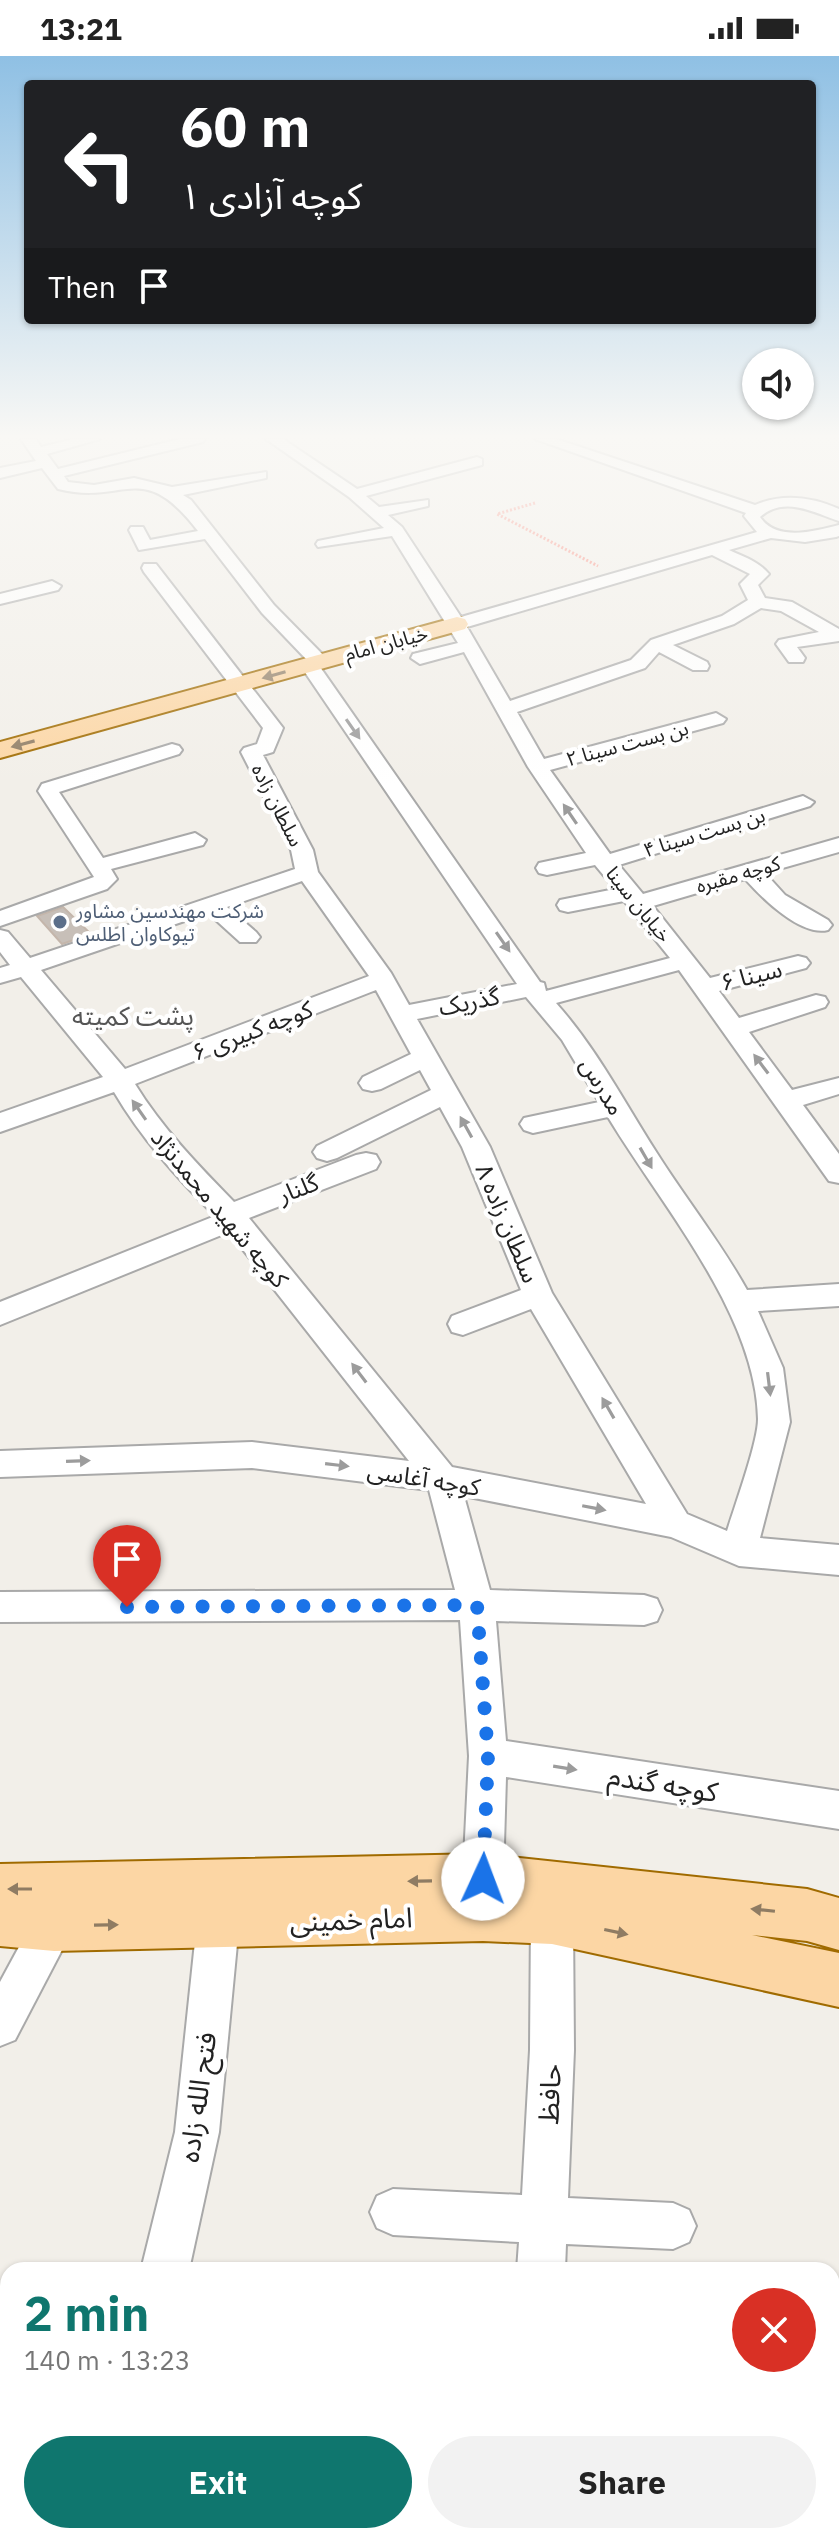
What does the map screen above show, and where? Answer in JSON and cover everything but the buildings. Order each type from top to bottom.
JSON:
[{"type":"main road","name":"خیابان امام","points":[[0,750],[314,663],[462,635]]},
{"type":"main road","name":"امام خمینی","points":[[0,1889],[483,1879],[807,1915],[839,1924]]},
{"type":"main road","name":"امام خمینی","points":[[0,1920],[54,1925],[483,1915],[552,1918],[839,1980]]},
{"type":"street","name":"مدرس","points":[[227,555],[314,663],[537,994],[572,1036],[739,1301],[767,1368],[774,1422],[739,1551]]},
{"type":"street","name":"خیابان سینا","points":[[412,555],[538,767],[603,860],[685,961],[838,1169]]},
{"type":"street","name":"خیابان امام","points":[[462,635],[617,576],[690,555]]},
{"type":"street","points":[[726,555],[752,566],[760,574],[749,584],[758,602]]},
{"type":"street","points":[[150,568],[239,685]]},
{"type":"street","points":[[0,599],[52,586]]},
{"type":"street","points":[[791,609],[816,601],[823,606]]},
{"type":"street","points":[[504,710],[638,664],[657,644],[728,620],[758,602],[791,609],[837,635]]},
{"type":"street","points":[[246,613],[268,609]]},
{"type":"street","points":[[420,658],[462,635]]},
{"type":"street","points":[[796,658],[785,644],[837,635]]},
{"type":"street","points":[[657,644],[700,666]]},
{"type":"street","points":[[590,682],[612,692]]},
{"type":"street","name":"سلطان زاده","points":[[239,685],[273,728],[266,748],[251,752],[302,850],[313,880]]},
{"type":"street","name":"بن بست سینا ۲","points":[[538,767],[716,719]]},
{"type":"street","points":[[0,919],[106,879],[48,791],[49,788],[172,750]]},
{"type":"street","name":"بن بست سینا ۴","points":[[547,868],[603,860],[803,802]]},
{"type":"street","points":[[98,866],[195,840]]},
{"type":"street","name":"کوچه مقبره","points":[[568,905],[634,898],[750,871],[839,845]]},
{"type":"street","points":[[750,871],[777,900],[820,925]]},
{"type":"street","points":[[13,971],[211,904],[313,880]]},
{"type":"street","name":"سلطان زاده ۸","points":[[313,880],[383,979],[428,1056],[476,1147],[538,1295],[675,1524]]},
{"type":"street","points":[[211,904],[248,937]]},
{"type":"street","name":"کوچه شهید محمدنژاد","points":[[0,937],[13,971],[120,1080],[137,1109],[184,1168],[232,1217],[442,1478]]},
{"type":"street","name":"گذریک","points":[[403,1014],[537,994],[685,961]]},
{"type":"street","name":"سینا ۶","points":[[704,987],[798,963]]},
{"type":"street","name":"کوچه کبیری ۶","points":[[0,1123],[383,979]]},
{"type":"street","points":[[735,1028],[816,1002]]},
{"type":"street","points":[[372,1083],[428,1056]]},
{"type":"street","points":[[788,1100],[839,1086]]},
{"type":"street","points":[[327,1152],[447,1093]]},
{"type":"street","points":[[533,1124],[616,1107]]},
{"type":"street","name":"گلنار","points":[[0,1314],[366,1162]]},
{"type":"street","points":[[463,1324],[538,1295]]},
{"type":"street","points":[[739,1301],[839,1295]]},
{"type":"street","name":"کوچه آغاسی","points":[[0,1464],[252,1455],[442,1478],[675,1524],[739,1551],[839,1560]]},
{"type":"street","points":[[442,1478],[477,1605],[488,1756],[483,1879]]},
{"type":"street","points":[[0,1607],[477,1605],[644,1610]]},
{"type":"street","name":"کوچه گندم","points":[[488,1756],[839,1810]]},
{"type":"street","name":"حافظ","points":[[541,2262],[552,2050],[552,1918]]},
{"type":"street","name":"فتح الله زاده","points":[[167,2262],[197,2132],[218,1923]]},
{"type":"street","points":[[0,2025],[54,1925]]},
{"type":"street","points":[[393,2212],[673,2226]]},
{"type":"path","points":[[576,555],[617,576]]},
{"type":"place","name":"شرکت مهندسین مشاور تیوکاوان اطلس","points":[[60,922]]},
{"type":"district","name":"پشت کمیته","points":[[133,1015]]},
{"type":"route","points":[[127,1607],[477,1605],[488,1756],[483,1879]]}]
